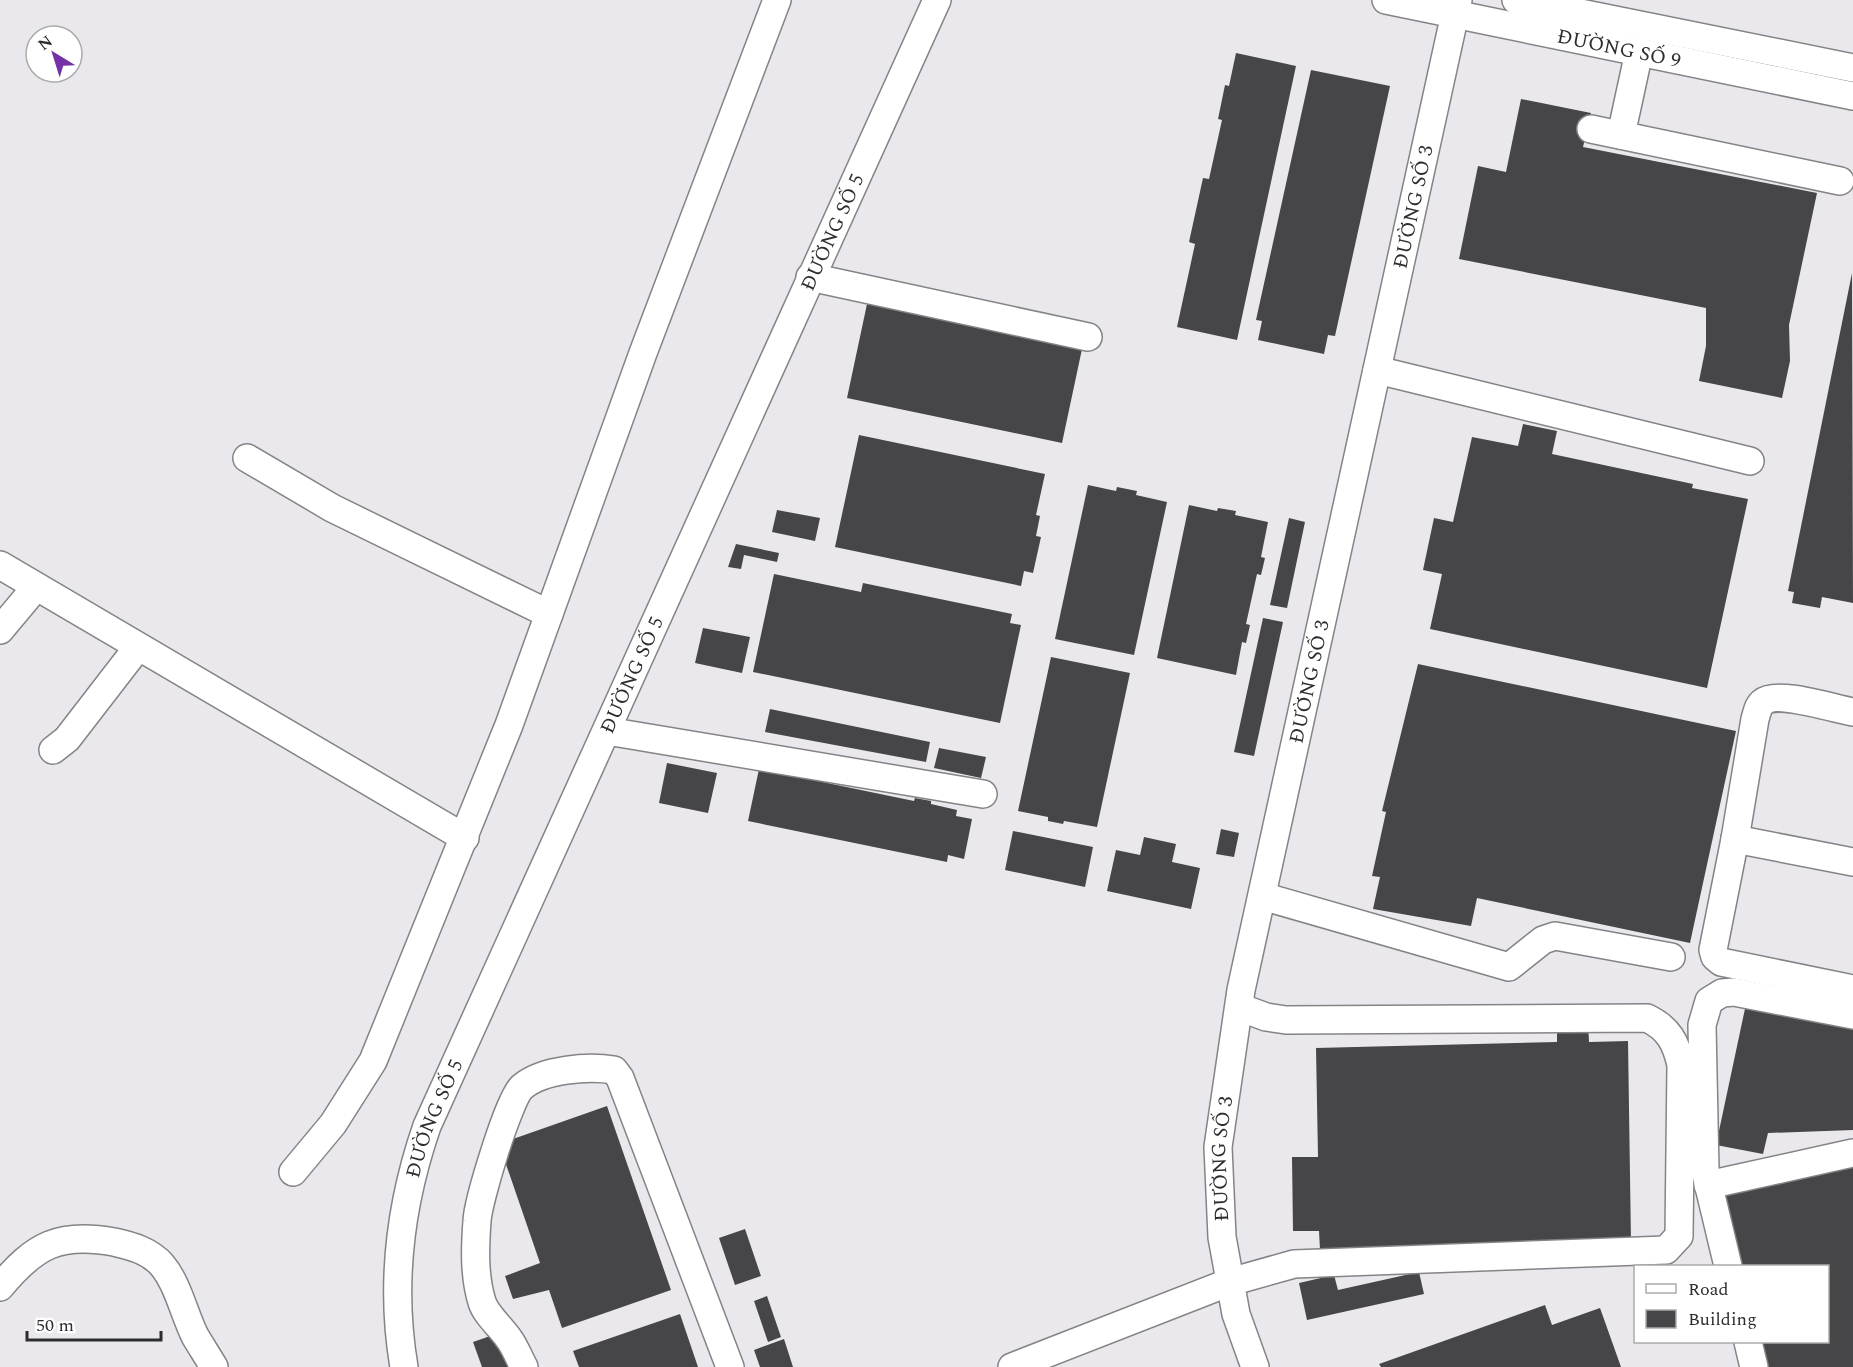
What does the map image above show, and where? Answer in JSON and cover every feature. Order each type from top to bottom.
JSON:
[{"type":"street","points":[[293,1172],[333,1124],[373,1061],[465,838],[647,342],[777,0]]},
{"type":"street","name":"ĐƯỜNG SỐ 5","points":[[404,1367],[400,1343],[398,1273],[401,1225],[412,1169],[427,1125],[937,0]]},
{"type":"street","name":"ĐƯỜNG SỐ 9","points":[[1386,0],[1456,8],[1639,52],[1853,96]]},
{"type":"street","name":"ĐƯỜNG SỐ 9","points":[[1516,0],[1577,6],[1853,68]]},
{"type":"street","name":"ĐƯỜNG SỐ 3","points":[[1255,1367],[1236,1314],[1222,1237],[1218,1148],[1239,1007],[1262,896],[1456,8]]},
{"type":"street","points":[[1621,135],[1639,52]]},
{"type":"street","points":[[1591,129],[1840,181]]},
{"type":"street","points":[[810,277],[1088,337]]},
{"type":"street","points":[[1377,370],[1750,461]]},
{"type":"street","points":[[247,458],[343,514],[549,614]]},
{"type":"street","points":[[0,565],[465,838]]},
{"type":"street","points":[[0,630],[36,587]]},
{"type":"street","points":[[52,750],[67,739],[138,647]]},
{"type":"street","points":[[1853,712],[1782,698],[1769,698],[1761,703],[1755,719],[1736,839],[1713,950],[1715,957],[1722,962],[1853,989]]},
{"type":"street","points":[[607,731],[983,794]]},
{"type":"street","points":[[1736,839],[1853,862]]},
{"type":"street","points":[[1262,896],[1509,967],[1543,940],[1555,936],[1671,957]]},
{"type":"street","points":[[1728,1265],[1705,1170],[1702,1025],[1709,1002],[1722,993],[1734,992],[1853,1015]]},
{"type":"street","points":[[1012,1367],[1230,1282],[1294,1264],[1666,1250],[1679,1236],[1681,1065],[1677,1049],[1661,1025],[1647,1018],[1286,1020],[1266,1017],[1239,1007]]},
{"type":"street","points":[[524,1367],[510,1340],[483,1305],[476,1275],[477,1218],[507,1112],[520,1088],[538,1078],[562,1072],[606,1069],[614,1070],[620,1078],[730,1367]]},
{"type":"street","points":[[1708,1185],[1853,1153]]},
{"type":"street","points":[[0,1287],[36,1251],[62,1239],[89,1238],[124,1244],[150,1254],[164,1267],[195,1335],[214,1367]]},
{"type":"street","points":[[1748,1343],[1754,1367]]},
{"type":"building","points":[[1236,53],[1296,66],[1237,340],[1177,327],[1195,244],[1189,242],[1203,178],[1209,179],[1222,120],[1218,119],[1225,85],[1229,86]]},
{"type":"building","points":[[1311,70],[1390,86],[1335,336],[1328,335],[1324,354],[1258,340],[1262,321],[1256,320]]},
{"type":"building","points":[[1521,99],[1591,113],[1583,147],[1817,193],[1789,325],[1790,361],[1782,398],[1699,381],[1706,346],[1706,308],[1459,259],[1478,166],[1506,172]]},
{"type":"building","points":[[1852,273],[1853,603],[1822,597],[1820,608],[1792,603],[1794,592],[1788,591]]},
{"type":"building","points":[[867,304],[923,316],[924,309],[941,313],[940,319],[1082,349],[1062,443],[847,398]]},
{"type":"building","points":[[1523,424],[1557,431],[1552,454],[1693,484],[1692,488],[1748,499],[1707,688],[1430,629],[1442,574],[1423,570],[1434,518],[1453,522],[1472,437],[1518,446]]},
{"type":"building","points":[[859,435],[1045,474],[1036,515],[1040,516],[1036,536],[1041,537],[1033,573],[1024,571],[1021,586],[835,547]]},
{"type":"building","points":[[1088,485],[1116,491],[1117,487],[1137,491],[1136,495],[1167,502],[1134,655],[1055,639]]},
{"type":"building","points":[[1189,505],[1217,511],[1218,508],[1236,511],[1235,515],[1268,522],[1261,557],[1265,558],[1261,575],[1257,574],[1246,624],[1250,625],[1246,643],[1242,642],[1236,675],[1157,658]]},
{"type":"building","points":[[777,510],[820,518],[815,541],[772,532]]},
{"type":"building","points":[[1289,518],[1305,522],[1287,608],[1270,605]]},
{"type":"building","points":[[736,544],[779,553],[777,562],[744,555],[741,569],[728,567]]},
{"type":"building","points":[[774,574],[861,592],[863,583],[1012,614],[1010,623],[1021,625],[1000,723],[753,672]]},
{"type":"building","points":[[1263,618],[1283,622],[1254,756],[1234,752]]},
{"type":"building","points":[[703,628],[750,637],[742,673],[695,663]]},
{"type":"building","points":[[1051,657],[1130,673],[1097,827],[1064,821],[1063,824],[1048,821],[1048,817],[1018,811]]},
{"type":"building","points":[[1418,664],[1736,731],[1690,943],[1477,898],[1471,926],[1373,909],[1380,877],[1372,876],[1386,812],[1382,811]]},
{"type":"building","points":[[770,709],[930,742],[926,762],[765,732]]},
{"type":"building","points":[[939,748],[986,757],[981,778],[934,768]]},
{"type":"building","points":[[667,763],[717,773],[708,813],[659,803]]},
{"type":"building","points":[[759,769],[914,801],[915,798],[931,801],[931,804],[957,810],[956,816],[972,819],[964,859],[948,855],[947,862],[748,821]]},
{"type":"building","points":[[1221,829],[1239,833],[1234,857],[1216,854]]},
{"type":"building","points":[[1013,831],[1093,847],[1085,887],[1005,870]]},
{"type":"building","points":[[1144,837],[1176,844],[1172,862],[1200,868],[1191,909],[1107,891],[1116,850],[1140,855]]},
{"type":"building","points":[[1746,1004],[1853,1026],[1853,1130],[1768,1133],[1763,1154],[1716,1145]]},
{"type":"building","points":[[1557,1021],[1588,1021],[1589,1042],[1628,1041],[1631,1243],[1320,1250],[1319,1231],[1293,1231],[1292,1157],[1318,1157],[1316,1048],[1557,1042]]},
{"type":"building","points":[[607,1106],[671,1290],[562,1328],[549,1290],[513,1299],[505,1276],[540,1263],[499,1144]]},
{"type":"building","points":[[1853,1158],[1853,1367],[1757,1367],[1751,1343],[1829,1343],[1829,1265],[1733,1265],[1716,1194]]},
{"type":"building","points":[[745,1229],[761,1276],[735,1285],[719,1238]]},
{"type":"building","points":[[1419,1272],[1424,1294],[1307,1320],[1299,1283],[1334,1275],[1338,1290]]},
{"type":"building","points":[[767,1296],[781,1337],[768,1342],[754,1301]]},
{"type":"building","points":[[1545,1305],[1552,1325],[1600,1308],[1621,1367],[1381,1367],[1379,1364]]},
{"type":"building","points":[[680,1314],[698,1367],[579,1367],[573,1351]]},
{"type":"building","points":[[499,1333],[511,1367],[482,1367],[473,1342]]},
{"type":"building","points":[[784,1339],[793,1367],[760,1367],[754,1350]]}]
